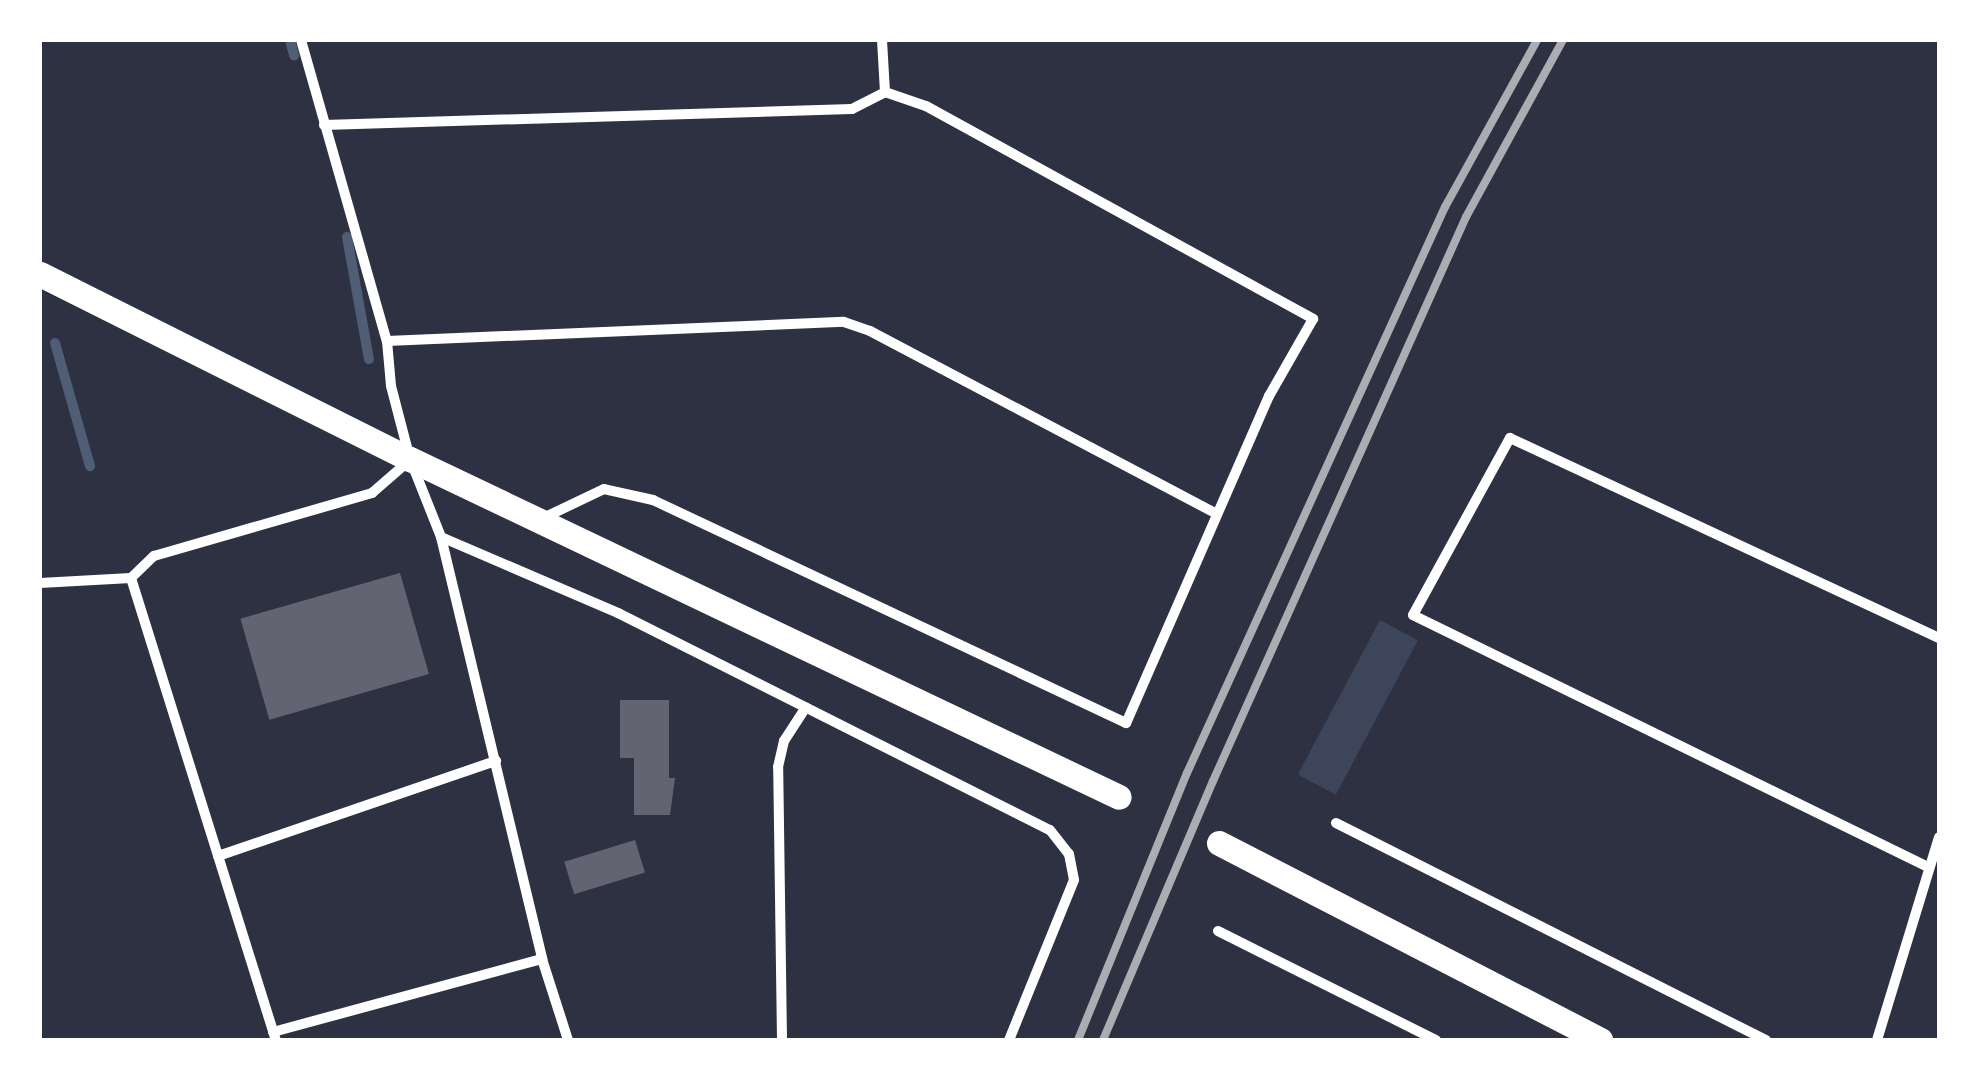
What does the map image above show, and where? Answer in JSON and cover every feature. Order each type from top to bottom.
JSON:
[{"type":"highway","points":[[40,274],[410,459],[1119,798]]},
{"type":"highway","points":[[1219,844],[1600,1040]]},
{"type":"street","points":[[301,40],[386,341],[391,386],[410,459],[440,537],[542,959],[568,1040]]},
{"type":"street","points":[[882,40],[885,92]]},
{"type":"street","points":[[324,125],[852,109],[885,92],[926,106],[1314,320],[1269,396],[1126,723],[653,500],[604,489],[541,519]]},
{"type":"street","points":[[386,341],[844,322],[1217,514]]},
{"type":"street","points":[[1928,866],[1413,615],[1510,438],[1939,638]]},
{"type":"street","points":[[40,583],[131,578],[154,556],[372,493],[410,459]]},
{"type":"street","points":[[440,537],[618,613],[1050,830],[1069,854],[1074,880],[1010,1040]]},
{"type":"street","points":[[131,578],[275,1036],[542,959]]},
{"type":"street","points":[[782,1040],[778,767],[784,741],[806,707]]},
{"type":"street","points":[[218,856],[496,760]]},
{"type":"street","points":[[1336,823],[1766,1040]]},
{"type":"street","points":[[1876,1040],[1939,837]]},
{"type":"street","points":[[1218,931],[1436,1040]]},
{"type":"shaded area","points":[[1380,620],[1418,640],[1336,795],[1298,775]]},
{"type":"building","points":[[400,573],[429,674],[269,720],[240,619]]},
{"type":"building","points":[[620,700],[669,700],[669,778],[675,778],[670,815],[634,815],[634,758],[620,758]]},
{"type":"building","points":[[635,840],[645,873],[574,894],[564,862]]},
{"type":"waterway","points":[[290,40],[294,55]]},
{"type":"waterway","points":[[347,237],[369,359]]},
{"type":"waterway","points":[[55,343],[90,466]]},
{"type":"railway","points":[[1078,1040],[1187,773],[1445,207],[1537,40]]},
{"type":"railway","points":[[1103,1040],[1213,781],[1466,217],[1563,40]]}]
